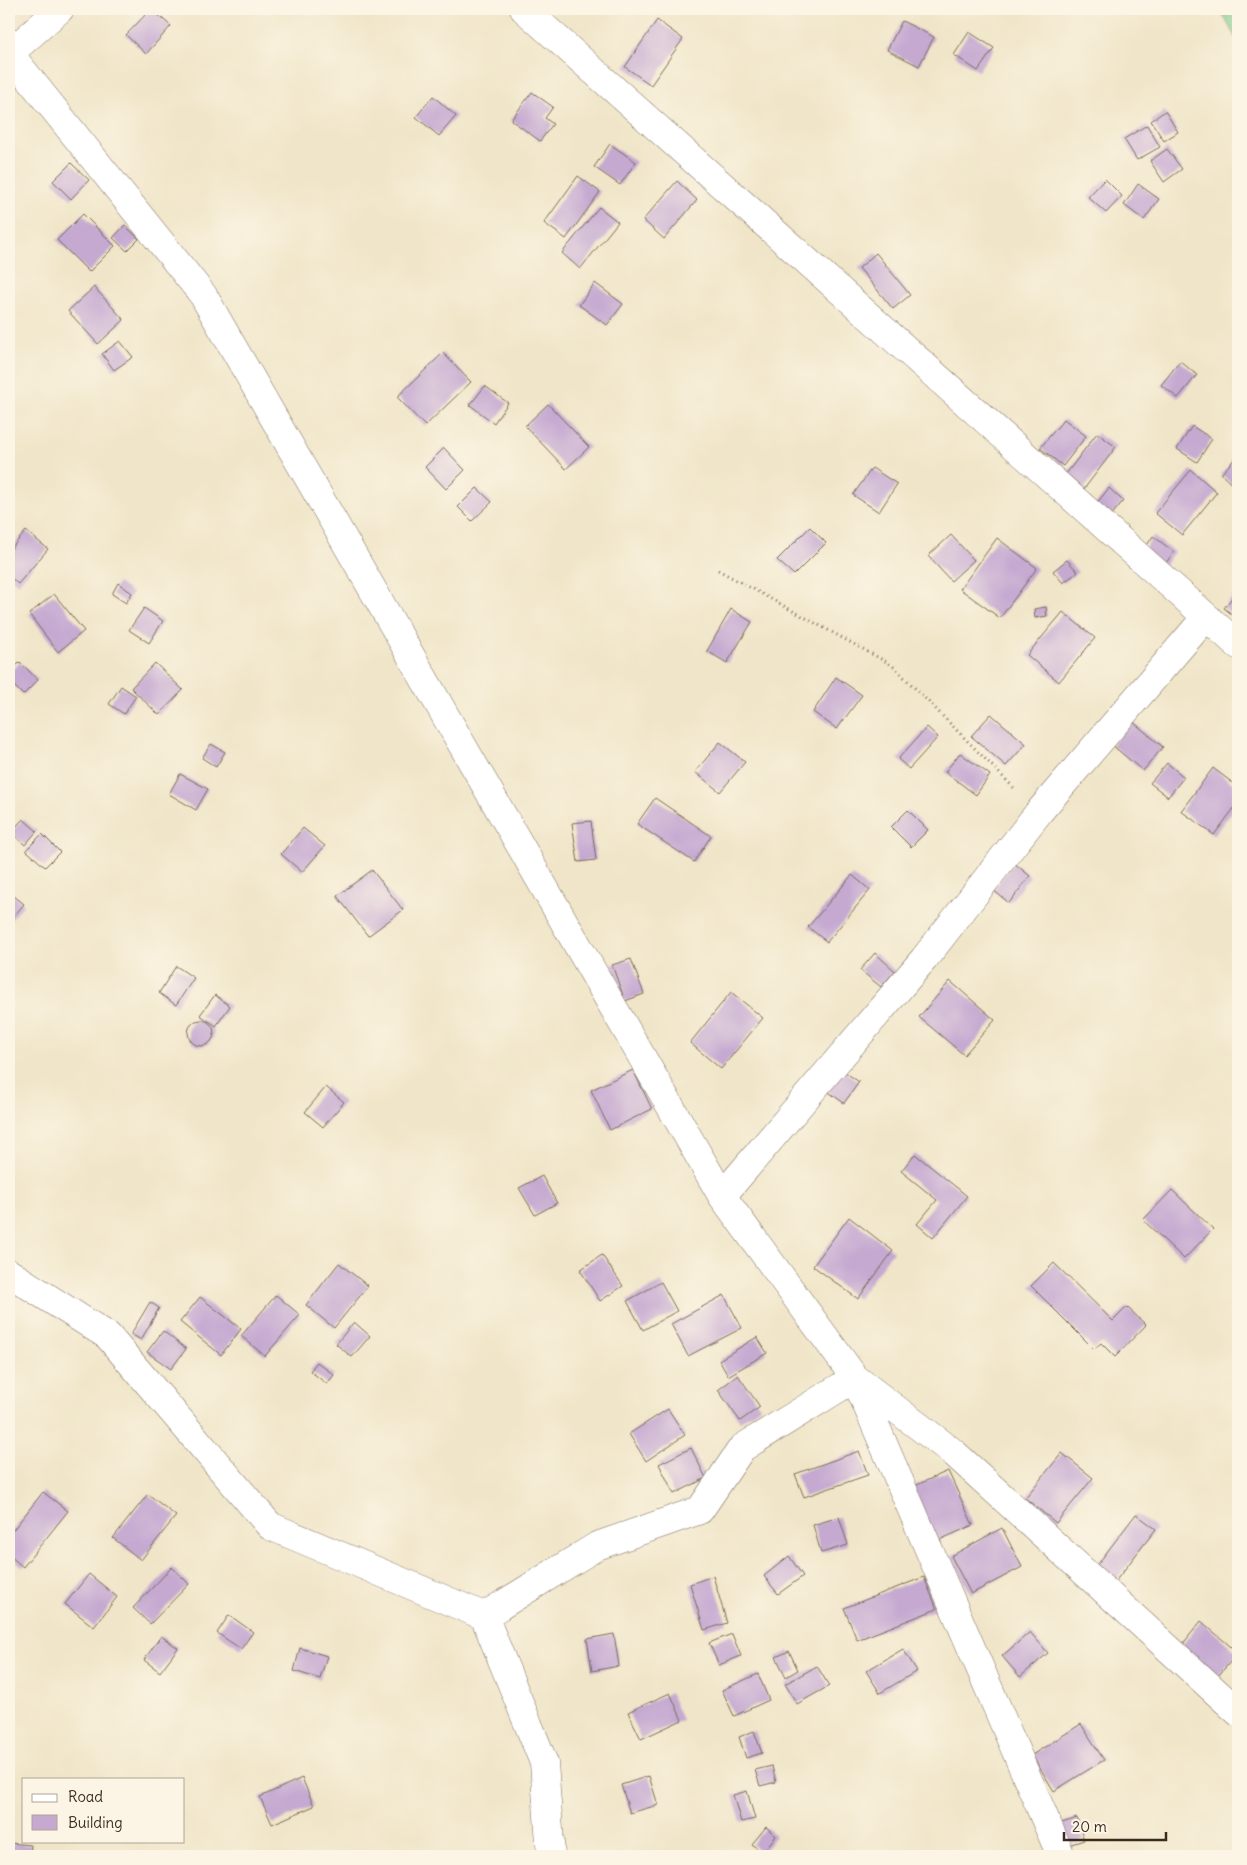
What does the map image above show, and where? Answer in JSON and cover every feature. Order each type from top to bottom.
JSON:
[{"type":"street","points":[[60,9],[9,53],[202,295],[722,1196],[854,1378],[1061,1856]]},
{"type":"street","points":[[524,9],[1238,645]]},
{"type":"street","points":[[722,1196],[924,959],[1039,812],[1206,616]]},
{"type":"street","points":[[9,1273],[108,1336],[270,1526],[484,1616],[544,1763],[550,1856]]},
{"type":"street","points":[[484,1616],[597,1546],[700,1510],[742,1448],[854,1378]]},
{"type":"street","points":[[854,1378],[954,1453],[1238,1712]]},
{"type":"path","points":[[718,570],[892,665],[1039,812]]},
{"type":"green space","points":[[1220,9],[1238,9],[1238,43]]},
{"type":"building","points":[[151,9],[171,26],[146,54],[126,35]]},
{"type":"building","points":[[657,20],[683,39],[651,85],[625,67]]},
{"type":"building","points":[[902,21],[934,37],[919,66],[887,50]]},
{"type":"building","points":[[969,32],[994,48],[978,71],[954,55]]},
{"type":"building","points":[[532,92],[553,107],[545,118],[553,124],[540,141],[511,120]]},
{"type":"building","points":[[433,96],[456,116],[439,136],[416,117]]},
{"type":"building","points":[[1165,111],[1178,132],[1164,141],[1151,121]]},
{"type":"building","points":[[1147,125],[1160,147],[1137,160],[1124,139]]},
{"type":"building","points":[[610,144],[636,162],[620,185],[594,167]]},
{"type":"building","points":[[1167,149],[1182,169],[1164,182],[1150,161]]},
{"type":"building","points":[[71,163],[89,180],[71,199],[53,181]]},
{"type":"building","points":[[578,176],[600,192],[566,239],[544,223]]},
{"type":"building","points":[[1105,179],[1122,196],[1106,213],[1088,197]]},
{"type":"building","points":[[677,181],[697,200],[664,239],[643,220]]},
{"type":"building","points":[[1138,184],[1159,199],[1144,220],[1124,205]]},
{"type":"building","points":[[599,207],[618,222],[580,269],[562,253]]},
{"type":"building","points":[[83,214],[115,246],[89,272],[57,240]]},
{"type":"building","points":[[125,225],[139,239],[127,251],[113,238]]},
{"type":"building","points":[[876,253],[910,295],[893,309],[859,268]]},
{"type":"building","points":[[595,283],[623,304],[607,325],[579,305]]},
{"type":"building","points":[[94,287],[124,320],[98,344],[68,311]]},
{"type":"building","points":[[120,341],[133,357],[114,370],[102,354]]},
{"type":"building","points":[[443,353],[471,382],[425,426],[397,397]]},
{"type":"building","points":[[1180,361],[1197,375],[1178,398],[1161,385]]},
{"type":"building","points":[[485,386],[508,403],[494,423],[470,405]]},
{"type":"building","points":[[548,404],[589,447],[566,469],[525,426]]},
{"type":"building","points":[[1064,419],[1086,436],[1063,466],[1040,448]]},
{"type":"building","points":[[1192,426],[1212,439],[1197,462],[1177,449]]},
{"type":"building","points":[[1097,433],[1116,447],[1084,489],[1066,474]]},
{"type":"building","points":[[444,448],[465,470],[446,489],[425,467]]},
{"type":"building","points":[[1238,455],[1238,490],[1221,474]]},
{"type":"building","points":[[872,468],[897,484],[879,512],[853,495]]},
{"type":"building","points":[[1191,470],[1217,492],[1182,535],[1155,513]]},
{"type":"building","points":[[477,488],[492,502],[472,521],[458,507]]},
{"type":"building","points":[[1109,488],[1123,501],[1110,517],[1095,505]]},
{"type":"building","points":[[810,527],[826,543],[794,575],[777,560]]},
{"type":"building","points":[[26,531],[48,549],[18,584],[9,576],[9,551]]},
{"type":"building","points":[[951,535],[974,560],[951,581],[928,556]]},
{"type":"building","points":[[1153,536],[1174,552],[1163,567],[1142,553]]},
{"type":"building","points":[[997,538],[1037,568],[1000,618],[960,589]]},
{"type":"building","points":[[1067,560],[1078,572],[1063,583],[1053,571]]},
{"type":"building","points":[[118,583],[132,593],[126,603],[112,594]]},
{"type":"building","points":[[1238,590],[1238,619],[1224,608]]},
{"type":"building","points":[[54,594],[84,631],[58,652],[29,614]]},
{"type":"building","points":[[1046,607],[1047,616],[1035,618],[1034,609]]},
{"type":"building","points":[[144,608],[163,621],[149,643],[129,630]]},
{"type":"building","points":[[731,609],[752,622],[727,663],[707,651]]},
{"type":"building","points":[[1063,612],[1095,638],[1059,682],[1027,655]]},
{"type":"building","points":[[20,662],[38,680],[23,695],[9,681],[9,673]]},
{"type":"building","points":[[155,663],[183,690],[159,715],[131,688]]},
{"type":"building","points":[[836,677],[862,695],[837,729],[813,712]]},
{"type":"building","points":[[121,686],[136,696],[124,714],[109,704]]},
{"type":"building","points":[[991,714],[1026,744],[1006,766],[971,736]]},
{"type":"building","points":[[1132,721],[1163,747],[1143,771],[1112,745]]},
{"type":"building","points":[[927,727],[938,737],[909,769],[898,759]]},
{"type":"building","points":[[720,742],[745,762],[720,792],[695,772]]},
{"type":"building","points":[[211,744],[225,752],[216,767],[202,758]]},
{"type":"building","points":[[960,753],[990,775],[976,795],[945,772]]},
{"type":"building","points":[[1167,763],[1184,777],[1168,797],[1150,783]]},
{"type":"building","points":[[1213,768],[1238,787],[1238,803],[1214,835],[1181,811]]},
{"type":"building","points":[[180,774],[208,789],[196,810],[169,794]]},
{"type":"building","points":[[655,798],[711,836],[694,862],[637,824]]},
{"type":"building","points":[[908,810],[928,830],[911,847],[891,827]]},
{"type":"building","points":[[23,819],[37,831],[25,845],[11,832]]},
{"type":"building","points":[[591,821],[596,860],[578,862],[572,823]]},
{"type":"building","points":[[303,828],[325,846],[302,872],[281,854]]},
{"type":"building","points":[[42,834],[60,852],[45,867],[26,850]]},
{"type":"building","points":[[1014,863],[1030,876],[1009,903],[993,890]]},
{"type":"building","points":[[372,870],[403,910],[368,936],[337,896]]},
{"type":"building","points":[[852,875],[870,890],[827,942],[808,927]]},
{"type":"building","points":[[9,892],[24,904],[9,922]]},
{"type":"building","points":[[875,953],[895,971],[881,987],[860,970]]},
{"type":"building","points":[[631,959],[644,994],[625,1001],[612,965]]},
{"type":"building","points":[[176,966],[194,978],[176,1005],[159,993]]},
{"type":"building","points":[[950,981],[995,1020],[964,1055],[919,1017]]},
{"type":"building","points":[[731,992],[763,1018],[721,1069],[690,1043]]},
{"type":"building","points":[[215,995],[230,1006],[216,1026],[200,1015]]},
{"type":"building","points":[[201,1020],[210,1024],[214,1033],[210,1042],[201,1046],[192,1042],[188,1033],[192,1024]]},
{"type":"building","points":[[838,1067],[859,1082],[844,1103],[823,1088]]},
{"type":"building","points":[[633,1070],[652,1109],[610,1130],[591,1090]]},
{"type":"building","points":[[326,1087],[344,1102],[323,1127],[305,1112]]},
{"type":"building","points":[[915,1154],[967,1196],[933,1238],[917,1224],[937,1200],[901,1171]]},
{"type":"building","points":[[542,1176],[557,1203],[535,1215],[519,1188]]},
{"type":"building","points":[[1172,1190],[1213,1229],[1184,1259],[1143,1220]]},
{"type":"building","points":[[849,1217],[893,1251],[858,1299],[813,1266]]},
{"type":"building","points":[[602,1255],[623,1286],[600,1301],[580,1270]]},
{"type":"building","points":[[339,1263],[368,1286],[334,1328],[306,1305]]},
{"type":"building","points":[[1054,1263],[1113,1321],[1127,1307],[1146,1325],[1115,1357],[1101,1343],[1094,1349],[1031,1286]]},
{"type":"building","points":[[661,1282],[677,1311],[643,1330],[627,1301]]},
{"type":"building","points":[[276,1295],[300,1315],[265,1356],[241,1336]]},
{"type":"building","points":[[724,1295],[742,1328],[688,1356],[671,1324]]},
{"type":"building","points":[[200,1297],[241,1329],[221,1355],[180,1322]]},
{"type":"building","points":[[150,1302],[159,1308],[141,1340],[131,1334]]},
{"type":"building","points":[[354,1322],[370,1336],[352,1357],[336,1344]]},
{"type":"building","points":[[163,1331],[186,1349],[171,1369],[147,1352]]},
{"type":"building","points":[[757,1337],[767,1353],[728,1376],[719,1360]]},
{"type":"building","points":[[317,1362],[334,1375],[327,1384],[310,1371]]},
{"type":"building","points":[[738,1375],[760,1407],[740,1421],[718,1390]]},
{"type":"building","points":[[668,1409],[685,1435],[646,1461],[629,1434]]},
{"type":"building","points":[[691,1448],[706,1478],[674,1494],[659,1464]]},
{"type":"building","points":[[859,1451],[868,1475],[804,1497],[795,1474]]},
{"type":"building","points":[[1062,1453],[1093,1478],[1056,1523],[1025,1498]]},
{"type":"building","points":[[948,1471],[973,1525],[935,1542],[910,1488]]},
{"type":"building","points":[[43,1492],[68,1511],[23,1567],[9,1555],[9,1535]]},
{"type":"building","points":[[148,1494],[176,1516],[141,1560],[113,1538]]},
{"type":"building","points":[[1136,1514],[1156,1529],[1114,1583],[1094,1569]]},
{"type":"building","points":[[839,1517],[848,1545],[821,1553],[813,1525]]},
{"type":"building","points":[[1002,1528],[1022,1567],[971,1594],[951,1556]]},
{"type":"building","points":[[789,1556],[803,1576],[778,1594],[764,1576]]},
{"type":"building","points":[[172,1567],[189,1584],[150,1624],[133,1608]]},
{"type":"building","points":[[89,1574],[117,1597],[94,1627],[65,1604]]},
{"type":"building","points":[[713,1576],[727,1623],[704,1630],[690,1584]]},
{"type":"building","points":[[924,1577],[937,1609],[857,1640],[844,1608]]},
{"type":"building","points":[[229,1615],[253,1632],[241,1649],[217,1633]]},
{"type":"building","points":[[1201,1621],[1238,1653],[1218,1676],[1182,1645]]},
{"type":"building","points":[[1030,1632],[1048,1653],[1020,1677],[1002,1656]]},
{"type":"building","points":[[614,1634],[619,1666],[592,1671],[587,1639]]},
{"type":"building","points":[[732,1634],[741,1656],[719,1665],[709,1643]]},
{"type":"building","points":[[161,1636],[178,1648],[160,1672],[144,1660]]},
{"type":"building","points":[[300,1648],[327,1656],[320,1679],[294,1671]]},
{"type":"building","points":[[903,1649],[917,1671],[880,1693],[866,1671]]},
{"type":"building","points":[[789,1651],[798,1670],[786,1677],[776,1657]]},
{"type":"building","points":[[817,1666],[829,1686],[797,1704],[785,1684]]},
{"type":"building","points":[[758,1674],[769,1700],[734,1716],[722,1690]]},
{"type":"building","points":[[670,1693],[682,1720],[641,1739],[628,1712]]},
{"type":"building","points":[[1081,1724],[1104,1760],[1054,1791],[1032,1755]]},
{"type":"building","points":[[754,1731],[762,1753],[746,1758],[739,1737]]},
{"type":"building","points":[[772,1766],[776,1782],[760,1786],[755,1770]]},
{"type":"building","points":[[649,1776],[658,1805],[630,1813],[621,1785]]},
{"type":"building","points":[[302,1778],[314,1806],[272,1824],[260,1797]]},
{"type":"building","points":[[747,1791],[755,1819],[741,1822],[733,1795]]},
{"type":"building","points":[[1077,1818],[1084,1840],[1065,1846],[1059,1824]]},
{"type":"building","points":[[766,1827],[776,1836],[762,1853],[752,1844]]},
{"type":"building","points":[[9,1843],[31,1845],[30,1856],[9,1856]]}]
